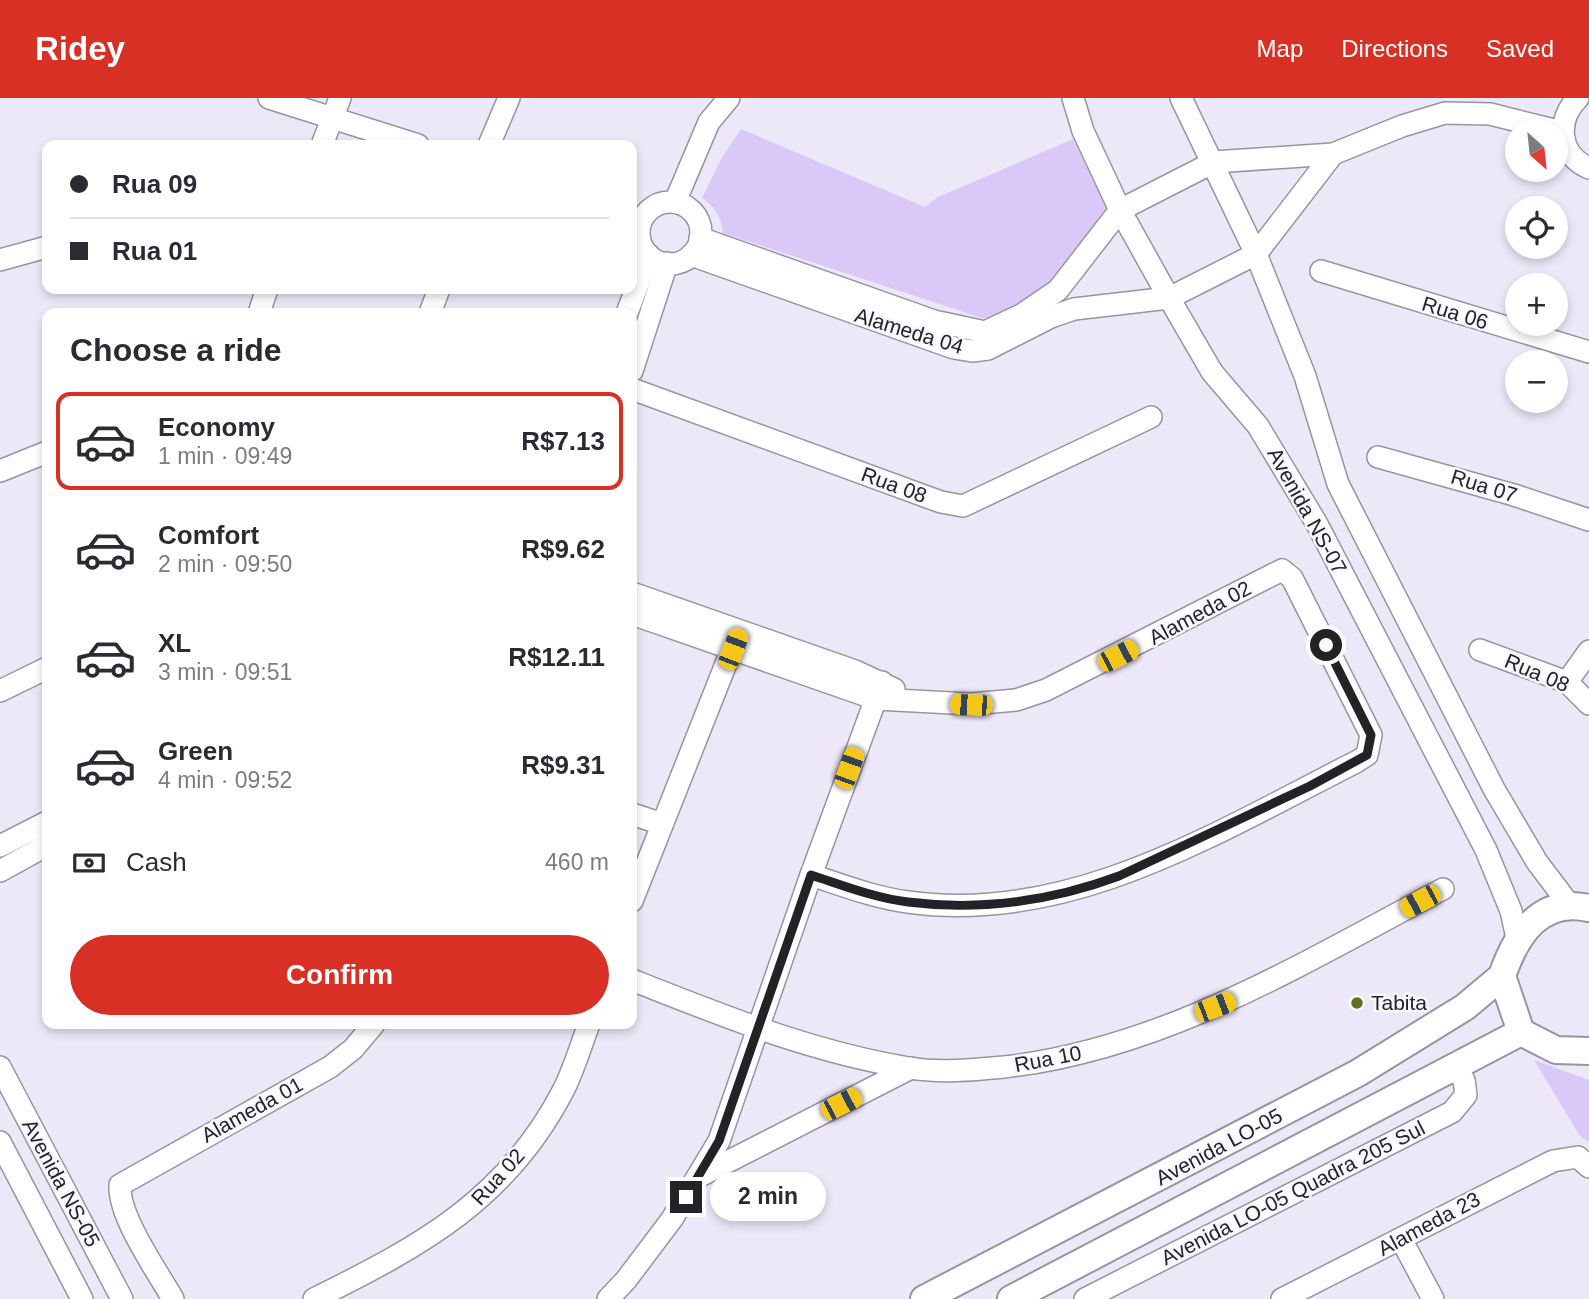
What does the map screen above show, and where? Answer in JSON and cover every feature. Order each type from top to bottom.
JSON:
[{"type":"main road","points":[[1579,905],[1531,922],[1517,938],[1502,976],[1521,1032],[1556,1050],[1587,1055]]},
{"type":"main road","name":"Avenida LO-05","points":[[924,1299],[1358,1073],[1465,1007],[1502,976]]},
{"type":"main road","name":"Avenida LO-05","points":[[1011,1299],[1521,1032]]},
{"type":"street","points":[[269,98],[336,108],[407,140]]},
{"type":"street","points":[[491,140],[509,98]]},
{"type":"street","points":[[675,202],[709,122],[729,98]]},
{"type":"street","name":"Avenida NS-07","points":[[1073,98],[1083,131],[1120,210],[1169,298],[1212,372],[1258,426],[1317,524],[1486,850],[1511,911],[1517,938]]},
{"type":"street","name":"Avenida NS-07","points":[[1181,98],[1256,254],[1305,376],[1338,484],[1494,789],[1537,862],[1579,905]]},
{"type":"street","points":[[1564,119],[1567,101]]},
{"type":"street","points":[[324,140],[336,108]]},
{"type":"street","points":[[1120,210],[1214,162],[1333,155],[1402,126],[1445,113],[1490,114],[1510,119]]},
{"type":"street","points":[[1568,147],[1572,157],[1589,168]]},
{"type":"street","points":[[1169,298],[1256,254],[1333,155]]},
{"type":"street","points":[[630,308],[658,259],[696,246],[700,228],[692,211],[675,202],[656,205],[637,218],[639,239],[658,259]]},
{"type":"street","name":"Alameda 04","points":[[807,286],[934,321],[985,332],[1023,314],[1058,289],[1120,210]]},
{"type":"street","name":"Alameda 04","points":[[696,246],[972,351],[988,349],[1010,341],[1051,317],[1074,309],[1169,298]]},
{"type":"street","points":[[0,260],[42,248]]},
{"type":"street","points":[[637,349],[658,259]]},
{"type":"street","name":"Rua 06","points":[[1321,271],[1589,352]]},
{"type":"street","name":"Rua 08","points":[[637,391],[941,502],[963,506],[1151,417]]},
{"type":"street","points":[[0,471],[42,454]]},
{"type":"street","name":"Rua 07","points":[[1378,457],[1490,488],[1589,520]]},
{"type":"street","name":"Alameda 02","points":[[637,595],[736,639],[879,690],[914,701],[971,705],[1016,700],[1046,690],[1270,575],[1286,571],[1292,578],[1371,735],[1367,755],[1356,762],[1095,885],[1017,903],[961,905],[907,902],[811,875]]},
{"type":"street","name":"Alameda 02","points":[[637,615],[736,639]]},
{"type":"street","points":[[637,888],[736,639]]},
{"type":"street","name":"Rua 08","points":[[1480,650],[1567,682],[1589,704]]},
{"type":"street","points":[[1567,682],[1589,651]]},
{"type":"street","points":[[0,691],[42,670]]},
{"type":"street","points":[[608,1299],[634,1270],[700,1175],[719,1141],[811,875],[879,690]]},
{"type":"street","points":[[637,816],[662,824]]},
{"type":"street","points":[[0,846],[42,825]]},
{"type":"street","points":[[0,871],[42,848]]},
{"type":"street","name":"Rua 10","points":[[637,982],[757,1029],[832,1052],[911,1068],[963,1070],[1052,1061],[1128,1040],[1237,999],[1443,889]]},
{"type":"street","name":"Alameda 01","points":[[173,1299],[128,1216],[120,1196],[120,1185],[330,1067],[353,1049],[370,1029]]},
{"type":"street","name":"Rua 02","points":[[314,1299],[408,1250],[461,1216],[490,1191],[539,1130],[564,1088],[587,1029]]},
{"type":"street","name":"Avenida LO-05 Quadra 205 Sul","points":[[1097,1296],[1452,1112],[1466,1095],[1464,1080],[1454,1065]]},
{"type":"street","name":"Avenida NS-05","points":[[0,1067],[122,1299]]},
{"type":"street","points":[[700,1175],[911,1068]]},
{"type":"street","name":"Avenida NS-05","points":[[0,1142],[82,1299]]},
{"type":"street","name":"Alameda 23","points":[[1282,1299],[1523,1174],[1553,1161],[1584,1162]]},
{"type":"street","points":[[1401,1239],[1433,1299]]},
{"type":"street","points":[[1085,1260],[1097,1296]]},
{"type":"shaded area","points":[[741,129],[925,207],[938,197],[1073,139],[1107,208],[1068,271],[1010,320],[982,318],[723,233],[717,213],[702,198],[721,159]]},
{"type":"shaded area","points":[[1534,1060],[1589,1080],[1589,1142],[1580,1136]]},
{"type":"place","name":"Tabita","points":[[1357,1003]]},
{"type":"route","points":[[686,1197],[719,1141],[811,875],[870,894],[907,902],[961,905],[1017,903],[1095,885],[1119,876],[1310,786],[1367,755],[1371,735],[1326,645]]}]
